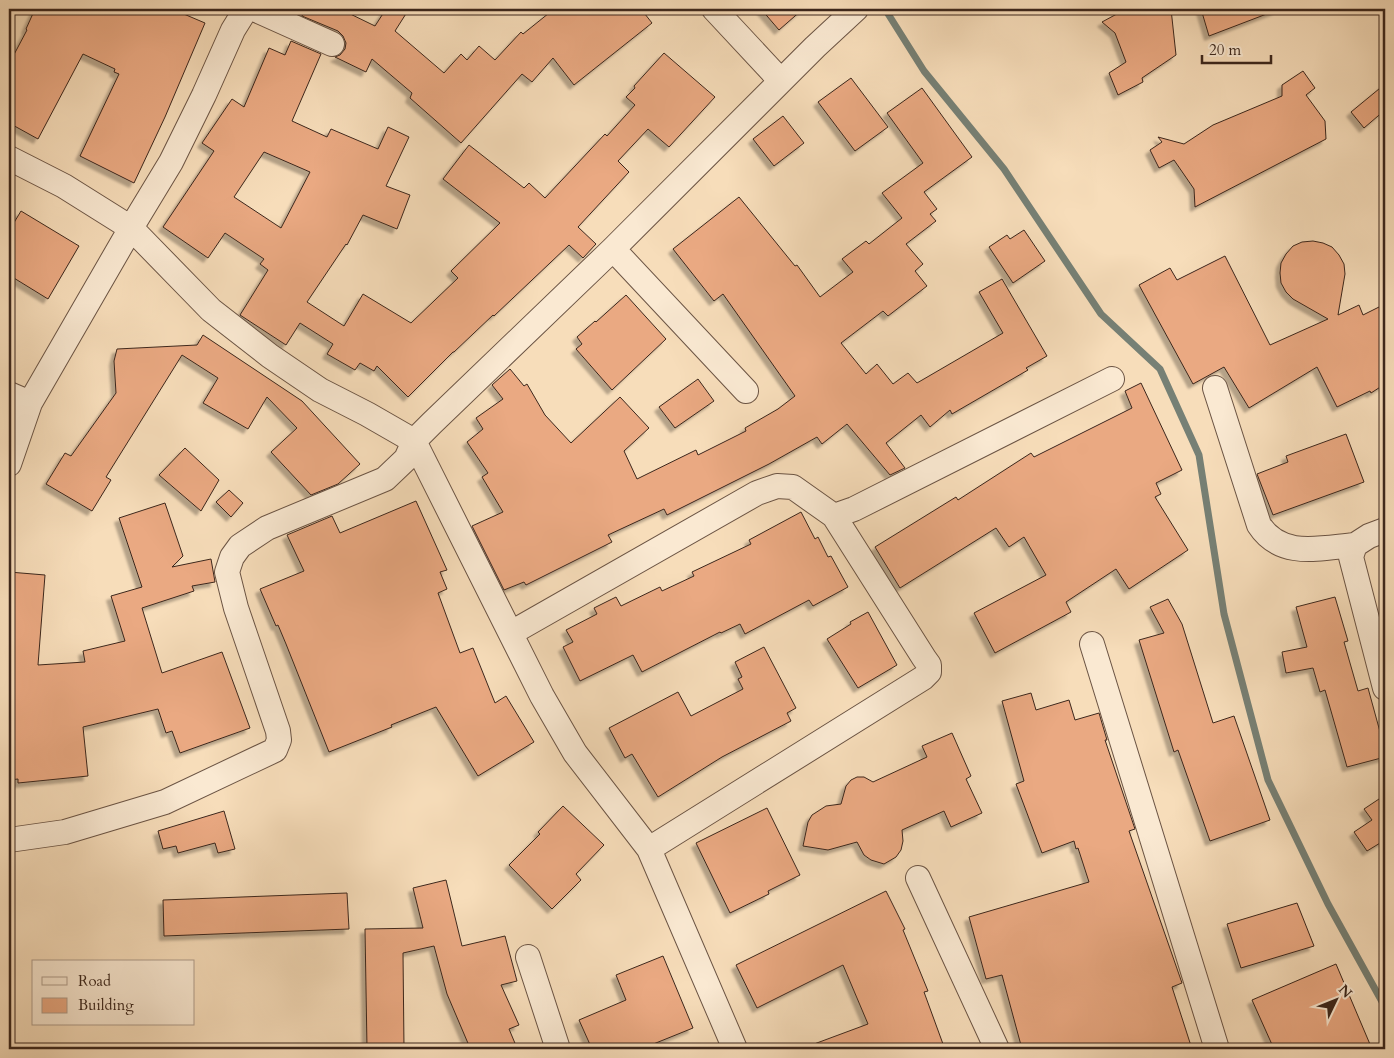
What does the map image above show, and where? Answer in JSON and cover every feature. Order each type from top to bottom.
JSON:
[{"type":"street","points":[[9,464],[19,398],[131,228],[171,162],[233,30],[246,9]]},
{"type":"street","points":[[254,9],[332,44]]},
{"type":"street","points":[[714,9],[781,81]]},
{"type":"street","points":[[9,840],[65,832],[165,802],[275,750],[279,740],[278,731],[236,608],[227,572],[232,557],[240,546],[267,528],[385,479],[406,459],[414,441],[856,9]]},
{"type":"street","points":[[9,158],[64,186],[131,228],[211,310],[270,356],[320,390],[414,441],[542,696],[575,753],[649,849],[729,1047]]},
{"type":"street","points":[[612,249],[746,391]]},
{"type":"street","points":[[834,516],[854,509],[1112,379]]},
{"type":"street","points":[[1215,388],[1259,525],[1267,537],[1295,549],[1355,545],[1369,536],[1385,530]]},
{"type":"street","points":[[511,633],[757,493],[776,486],[793,487],[834,516],[924,658],[929,672],[923,678],[649,849]]},
{"type":"street","points":[[1355,545],[1351,557],[1385,688]]},
{"type":"street","points":[[1092,644],[1217,1049]]},
{"type":"street","points":[[918,878],[997,1049]]},
{"type":"street","points":[[528,957],[558,1049]]},
{"type":"building","points":[[35,9],[172,9],[205,23],[165,117],[134,183],[80,156],[119,74],[114,72],[115,69],[83,54],[38,139],[9,123],[9,64],[27,30]]},
{"type":"building","points":[[305,9],[340,9],[375,26],[386,9],[409,9],[395,31],[444,73],[461,54],[467,60],[479,46],[495,60],[521,32],[523,34],[554,9],[641,9],[652,23],[574,85],[553,58],[532,82],[522,74],[461,143],[410,98],[412,93],[372,59],[366,72],[335,57],[340,55],[345,49],[346,43],[343,36],[338,31],[302,16]]},
{"type":"building","points":[[761,9],[803,9],[779,30]]},
{"type":"building","points":[[1126,9],[1171,9],[1176,55],[1142,78],[1143,82],[1118,95],[1109,73],[1126,62],[1115,33],[1102,22]]},
{"type":"building","points":[[1201,9],[1277,9],[1277,10],[1209,36]]},
{"type":"building","points":[[291,41],[321,54],[292,121],[327,137],[331,129],[378,149],[388,127],[409,137],[386,186],[410,195],[397,229],[363,215],[347,245],[307,302],[344,326],[363,294],[411,323],[458,278],[451,271],[500,223],[443,179],[469,145],[524,188],[529,183],[545,198],[635,105],[626,97],[664,53],[715,97],[669,147],[648,129],[618,161],[629,172],[578,227],[596,244],[583,258],[569,245],[453,352],[408,397],[377,366],[374,371],[360,363],[355,370],[327,354],[333,344],[300,323],[286,345],[240,315],[268,270],[260,264],[264,259],[225,233],[208,258],[163,227],[214,151],[202,143],[232,99],[244,107],[269,48],[285,55]],"holes":[[[264,152],[310,172],[281,228],[234,197]]]},
{"type":"building","points":[[1303,71],[1315,88],[1306,95],[1325,121],[1326,139],[1195,207],[1194,189],[1174,160],[1159,168],[1150,150],[1162,142],[1158,137],[1184,144],[1213,125],[1282,96],[1282,85]]},
{"type":"building","points":[[851,78],[888,127],[855,151],[818,102]]},
{"type":"building","points":[[1385,84],[1385,110],[1364,128],[1351,112]]},
{"type":"building","points":[[922,88],[972,157],[924,192],[937,209],[930,214],[936,221],[906,244],[923,264],[915,271],[927,286],[888,316],[883,311],[841,343],[866,374],[877,364],[893,384],[908,373],[917,383],[1003,333],[979,292],[1002,279],[1047,356],[1026,368],[1028,370],[952,414],[950,410],[930,427],[921,415],[886,443],[905,468],[890,475],[847,424],[822,444],[817,437],[769,464],[667,515],[664,509],[608,535],[612,542],[526,585],[524,582],[504,590],[472,526],[503,512],[482,477],[488,473],[467,442],[483,429],[476,418],[503,399],[492,385],[510,369],[524,386],[527,384],[545,415],[571,443],[620,397],[649,428],[624,451],[637,479],[696,450],[698,455],[746,431],[745,428],[778,409],[795,396],[723,294],[714,301],[673,249],[739,197],[795,266],[797,265],[820,297],[853,272],[842,259],[866,241],[869,244],[902,218],[882,193],[923,163],[887,113]]},
{"type":"building","points":[[783,116],[804,143],[774,166],[753,139]]},
{"type":"building","points":[[21,211],[79,246],[48,299],[9,275],[9,231]]},
{"type":"building","points":[[1024,230],[1045,261],[1013,283],[989,247],[1007,235],[1010,239]]},
{"type":"building","points":[[1313,241],[1332,247],[1344,264],[1345,274],[1338,315],[1359,305],[1363,315],[1385,304],[1385,384],[1371,393],[1370,391],[1337,407],[1317,367],[1249,408],[1224,367],[1193,384],[1139,285],[1170,268],[1177,280],[1225,256],[1270,345],[1328,319],[1293,299],[1281,283],[1281,263],[1286,254],[1293,246],[1302,242]]},
{"type":"building","points":[[626,295],[666,339],[612,390],[576,349],[582,344],[577,337]]},
{"type":"building","points":[[203,335],[302,401],[360,464],[338,484],[311,495],[271,452],[297,428],[267,397],[248,429],[203,403],[218,378],[182,355],[106,477],[111,480],[92,511],[46,484],[65,453],[71,456],[116,393],[114,361],[117,349],[197,345]]},
{"type":"building","points":[[698,379],[714,401],[675,428],[659,407]]},
{"type":"building","points":[[1141,383],[1182,470],[1156,483],[1161,494],[1155,497],[1188,550],[1129,589],[1116,569],[1066,602],[1071,612],[995,653],[974,613],[1046,575],[1024,537],[1009,547],[996,528],[900,588],[875,547],[956,497],[958,500],[1031,453],[1034,457],[1132,408],[1125,391]]},
{"type":"building","points":[[1346,434],[1364,482],[1273,515],[1257,474],[1288,462],[1286,456]]},
{"type":"building","points":[[185,448],[219,480],[201,511],[159,475]]},
{"type":"building","points":[[229,490],[243,503],[231,517],[216,502]]},
{"type":"building","points":[[416,501],[447,570],[440,572],[447,589],[438,593],[460,653],[473,648],[495,703],[506,696],[534,742],[478,776],[436,707],[329,752],[278,625],[276,626],[260,589],[304,571],[287,535],[332,516],[340,533]]},
{"type":"building","points":[[165,503],[183,556],[172,567],[211,559],[215,582],[192,586],[194,591],[142,608],[162,673],[222,652],[250,728],[180,753],[172,731],[166,733],[158,709],[83,727],[88,776],[18,783],[18,779],[9,780],[9,572],[45,575],[38,665],[85,662],[83,651],[125,641],[111,596],[142,587],[119,518]]},
{"type":"building","points":[[801,512],[815,539],[818,537],[828,557],[831,556],[848,587],[813,606],[809,600],[745,634],[740,624],[720,632],[642,672],[633,655],[580,681],[563,647],[573,642],[566,630],[597,614],[594,608],[616,597],[621,606],[660,587],[662,591],[694,576],[692,572],[751,544],[749,540]]},
{"type":"building","points":[[1335,597],[1348,641],[1344,642],[1358,691],[1368,688],[1385,750],[1385,757],[1347,767],[1325,690],[1320,692],[1313,668],[1286,673],[1282,652],[1307,647],[1296,607]]},
{"type":"building","points":[[1168,599],[1182,624],[1213,723],[1234,716],[1270,820],[1210,841],[1178,750],[1174,752],[1139,640],[1164,633],[1150,607]]},
{"type":"building","points":[[868,612],[897,665],[858,688],[827,639],[851,624],[850,622]]},
{"type":"building","points":[[764,647],[796,708],[787,713],[791,721],[722,757],[658,797],[632,754],[625,758],[609,728],[678,692],[691,716],[743,689],[738,679],[742,677],[735,662]]},
{"type":"building","points":[[1031,693],[1036,710],[1069,700],[1075,720],[1099,713],[1107,740],[1105,740],[1135,829],[1129,831],[1182,983],[1172,987],[1192,1049],[1022,1049],[1002,975],[986,979],[969,917],[1089,882],[1074,841],[1042,853],[1016,784],[1024,781],[1002,701]]},
{"type":"building","points":[[952,733],[971,776],[966,779],[982,813],[951,827],[944,811],[902,830],[903,841],[901,850],[896,857],[884,864],[871,860],[864,855],[857,842],[828,850],[803,846],[808,822],[812,815],[826,806],[841,804],[846,786],[851,780],[857,777],[864,777],[873,782],[927,757],[922,746]]},
{"type":"building","points":[[1385,795],[1385,840],[1367,851],[1354,832],[1372,820],[1364,809]]},
{"type":"building","points":[[563,806],[604,845],[576,874],[581,880],[552,909],[509,865],[540,834],[538,832]]},
{"type":"building","points":[[767,808],[800,875],[768,891],[769,894],[730,913],[696,843]]},
{"type":"building","points":[[224,811],[235,849],[218,853],[215,843],[178,853],[176,846],[163,849],[158,831]]},
{"type":"building","points":[[446,880],[462,946],[505,936],[517,981],[501,985],[519,1025],[509,1029],[517,1048],[470,1048],[447,994],[434,946],[403,953],[404,1048],[367,1048],[365,929],[423,928],[413,888]]},
{"type":"building","points":[[886,891],[905,929],[903,930],[928,991],[924,992],[943,1044],[928,1049],[807,1049],[806,1047],[868,1024],[843,965],[757,1008],[736,965]]},
{"type":"building","points":[[347,893],[349,929],[164,936],[163,900]]},
{"type":"building","points":[[1297,903],[1314,946],[1241,968],[1227,924]]},
{"type":"building","points":[[663,956],[693,1028],[641,1049],[592,1049],[579,1020],[626,1000],[616,975]]},
{"type":"building","points":[[1336,964],[1372,1049],[1274,1049],[1252,1000]]},
{"type":"waterway","points":[[885,9],[924,71],[1004,169],[1101,314],[1160,369],[1199,455],[1224,614],[1268,780],[1328,904],[1385,1007]]}]
